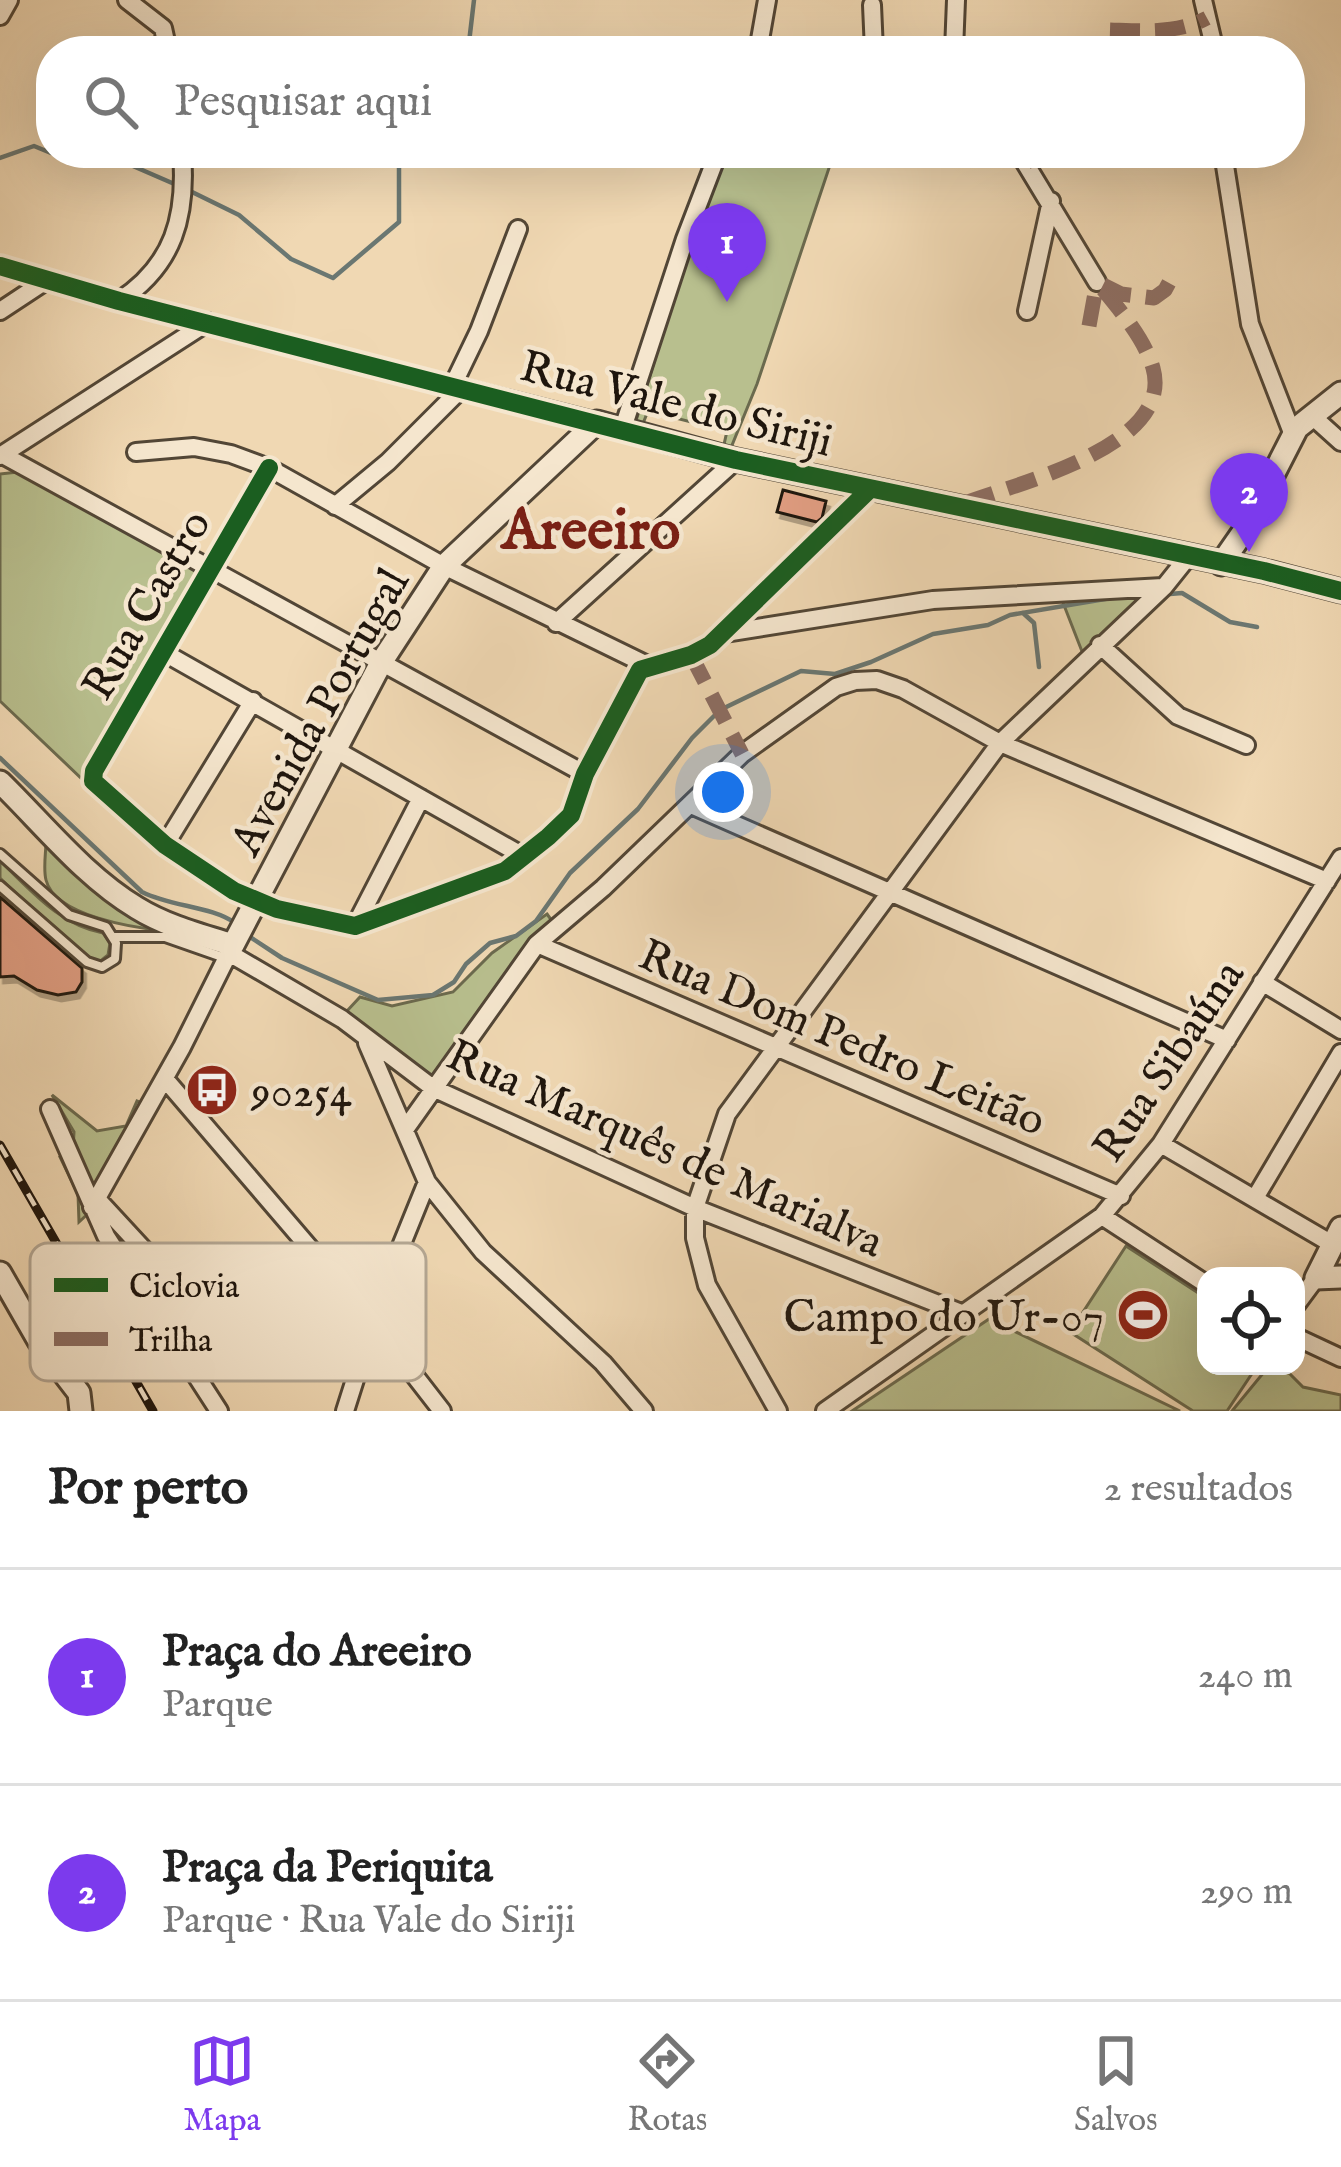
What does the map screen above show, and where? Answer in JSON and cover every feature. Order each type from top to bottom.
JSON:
[{"type":"street","points":[[0,16],[9,0]]},
{"type":"street","points":[[127,0],[163,28],[165,36]]},
{"type":"street","points":[[761,36],[767,0]]},
{"type":"street","points":[[955,36],[956,0]]},
{"type":"street","points":[[1203,0],[1211,36]]},
{"type":"street","points":[[872,5],[873,36]]},
{"type":"street","points":[[119,301],[141,286],[167,255],[179,219],[181,168]]},
{"type":"street","points":[[623,428],[712,168]]},
{"type":"street","points":[[1029,168],[1097,282]]},
{"type":"street","points":[[1224,168],[1250,324],[1293,435]]},
{"type":"street","points":[[1027,310],[1051,201]]},
{"type":"street","points":[[335,506],[388,462],[456,388],[518,229]]},
{"type":"street","name":"Rua Vale do Siriji","points":[[0,266],[736,460],[1341,591]]},
{"type":"street","points":[[0,311],[47,280]]},
{"type":"street","points":[[208,322],[1,455],[585,774]]},
{"type":"street","points":[[1221,564],[1246,528],[1293,435],[1341,393]]},
{"type":"street","points":[[1311,415],[1341,442]]},
{"type":"street","name":"Avenida Portugal","points":[[239,935],[382,661],[444,566],[597,422]]},
{"type":"street","points":[[136,452],[194,447],[268,468],[444,566],[647,665]]},
{"type":"street","points":[[556,623],[736,460]]},
{"type":"street","name":"Rua Castro","points":[[166,845],[93,781],[94,771],[268,468]]},
{"type":"street","points":[[0,782],[107,886],[171,925],[239,935],[326,922],[355,926],[483,881],[524,856],[571,815],[585,774],[634,676],[647,665],[701,650],[870,489]]},
{"type":"street","points":[[1246,528],[1264,572]]},
{"type":"street","points":[[778,1411],[707,1285],[695,1238],[695,1208],[727,1114],[1000,743],[1164,587],[1188,557]]},
{"type":"street","points":[[719,634],[933,600],[1164,587]]},
{"type":"street","points":[[1100,645],[1178,716],[1246,745]]},
{"type":"street","points":[[163,652],[524,856]]},
{"type":"street","points":[[406,1128],[537,944],[742,754],[836,688],[877,680],[903,689],[1000,743],[1327,880]]},
{"type":"street","points":[[239,935],[197,868],[166,845],[253,701]]},
{"type":"street","points":[[355,926],[421,798]]},
{"type":"street","points":[[692,805],[1227,1040]]},
{"type":"street","name":"Rua Sibaúna","points":[[825,1411],[1102,1216],[1161,1144],[1341,858]]},
{"type":"street","points":[[94,1203],[239,935]]},
{"type":"street","name":"Rua Marquês de Marialva","points":[[239,935],[317,1004],[433,1088],[695,1208],[961,1312]]},
{"type":"street","name":"Rua Dom Pedro Leitão","points":[[537,944],[1120,1196]]},
{"type":"street","points":[[1262,982],[1341,1030]]},
{"type":"street","points":[[364,1036],[428,1182],[509,1280],[590,1351],[644,1411]]},
{"type":"street","points":[[1255,1198],[1341,1053]]},
{"type":"street","points":[[165,1079],[305,1243]]},
{"type":"street","points":[[50,1109],[117,1243]]},
{"type":"street","points":[[1161,1144],[1255,1198],[1337,1236],[1305,1293]]},
{"type":"street","points":[[404,1243],[428,1182]]},
{"type":"street","points":[[94,1203],[135,1243]]},
{"type":"street","points":[[1102,1216],[1197,1278]]},
{"type":"street","points":[[0,1273],[30,1325]]},
{"type":"street","points":[[1316,1278],[1341,1277]]},
{"type":"street","points":[[1305,1341],[1341,1358]]},
{"type":"street","points":[[70,1381],[79,1393],[82,1409]]},
{"type":"street","points":[[200,1381],[219,1411]]},
{"type":"street","points":[[345,1411],[354,1381]]},
{"type":"street","points":[[419,1381],[442,1411]]},
{"type":"lane","points":[[0,854],[69,915],[106,927],[114,937],[112,963],[95,966],[0,886]]},
{"type":"lane","points":[[114,937],[239,935]]},
{"type":"green space","points":[[722,168],[829,168],[757,384],[730,450],[723,449],[727,431],[648,411],[642,426],[635,424],[693,235]]},
{"type":"green space","points":[[18,472],[200,570],[196,577],[201,580],[82,779],[0,701],[0,474]]},
{"type":"green space","points":[[1149,592],[1083,654],[1060,595]]},
{"type":"green space","points":[[0,793],[166,931],[98,918],[64,903],[46,880],[46,841]]},
{"type":"green space","points":[[0,861],[59,914],[103,933],[110,943],[108,955],[98,963],[85,958],[0,878]]},
{"type":"green space","points":[[547,914],[555,925],[428,1080],[346,1012],[360,997],[392,1006],[453,992],[492,953]]},
{"type":"green space","points":[[52,1095],[97,1131],[126,1126],[137,1101],[149,1106],[94,1208],[79,1222],[78,1194],[60,1157],[73,1151],[74,1132]]},
{"type":"green space","name":"Campo do Ur-07","points":[[1126,1246],[1197,1292],[1197,1375],[1251,1375],[1227,1411],[1193,1411],[1070,1332]]},
{"type":"green space","points":[[989,1319],[1180,1411],[852,1411]]},
{"type":"green space","points":[[1262,1375],[1291,1375],[1303,1387],[1341,1395],[1341,1411],[1232,1411]]},
{"type":"building","points":[[783,490],[826,501],[822,518],[817,522],[777,512]]},
{"type":"building","points":[[0,897],[82,968],[76,992],[58,995],[37,990],[14,976],[0,977]]},
{"type":"waterway","points":[[470,36],[474,0]]},
{"type":"waterway","points":[[0,158],[36,147]]},
{"type":"waterway","points":[[138,168],[179,186]]},
{"type":"waterway","points":[[190,191],[239,215],[291,259],[333,278],[399,222],[399,168]]},
{"type":"waterway","points":[[1170,594],[1182,593],[1230,622],[1257,627]]},
{"type":"waterway","points":[[247,935],[282,958],[378,1000],[433,995],[454,982],[490,943],[516,936],[536,921],[570,873],[638,809],[692,738],[720,710],[801,671],[835,674],[933,634],[1111,598]]},
{"type":"waterway","points":[[1023,613],[1034,623],[1039,667]]},
{"type":"waterway","points":[[0,758],[142,892],[235,923]]},
{"type":"railway","points":[[0,1145],[56,1243]]},
{"type":"railway","points":[[136,1381],[153,1411]]},
{"type":"marked path","points":[[1110,30],[1172,29],[1207,18]]},
{"type":"marked path","points":[[1103,285],[1121,294],[1154,298],[1175,272]]},
{"type":"marked path","points":[[1089,326],[1097,282]]},
{"type":"marked path","points":[[965,503],[1087,457],[1117,440],[1140,419],[1153,395],[1153,368],[1137,334],[1097,282]]},
{"type":"marked path","points":[[691,655],[742,754]]},
{"type":"cycle path","points":[[0,266],[736,460],[1341,591]]},
{"type":"cycle path","points":[[269,468],[94,771],[93,781],[165,845],[234,891],[277,909],[355,926],[505,871],[548,837],[571,815],[585,774],[640,670],[710,645],[870,489]]},
{"type":"place","name":"Praça do Areeiro","points":[[727,302]]},
{"type":"place","name":"Praça da Periquita","points":[[1249,552]]},
{"type":"place","name":"90254","points":[[212,1090]]},
{"type":"place","name":"Campo do Ur-07","points":[[1143,1315]]},
{"type":"district","name":"Areeiro","points":[[591,528]]}]
